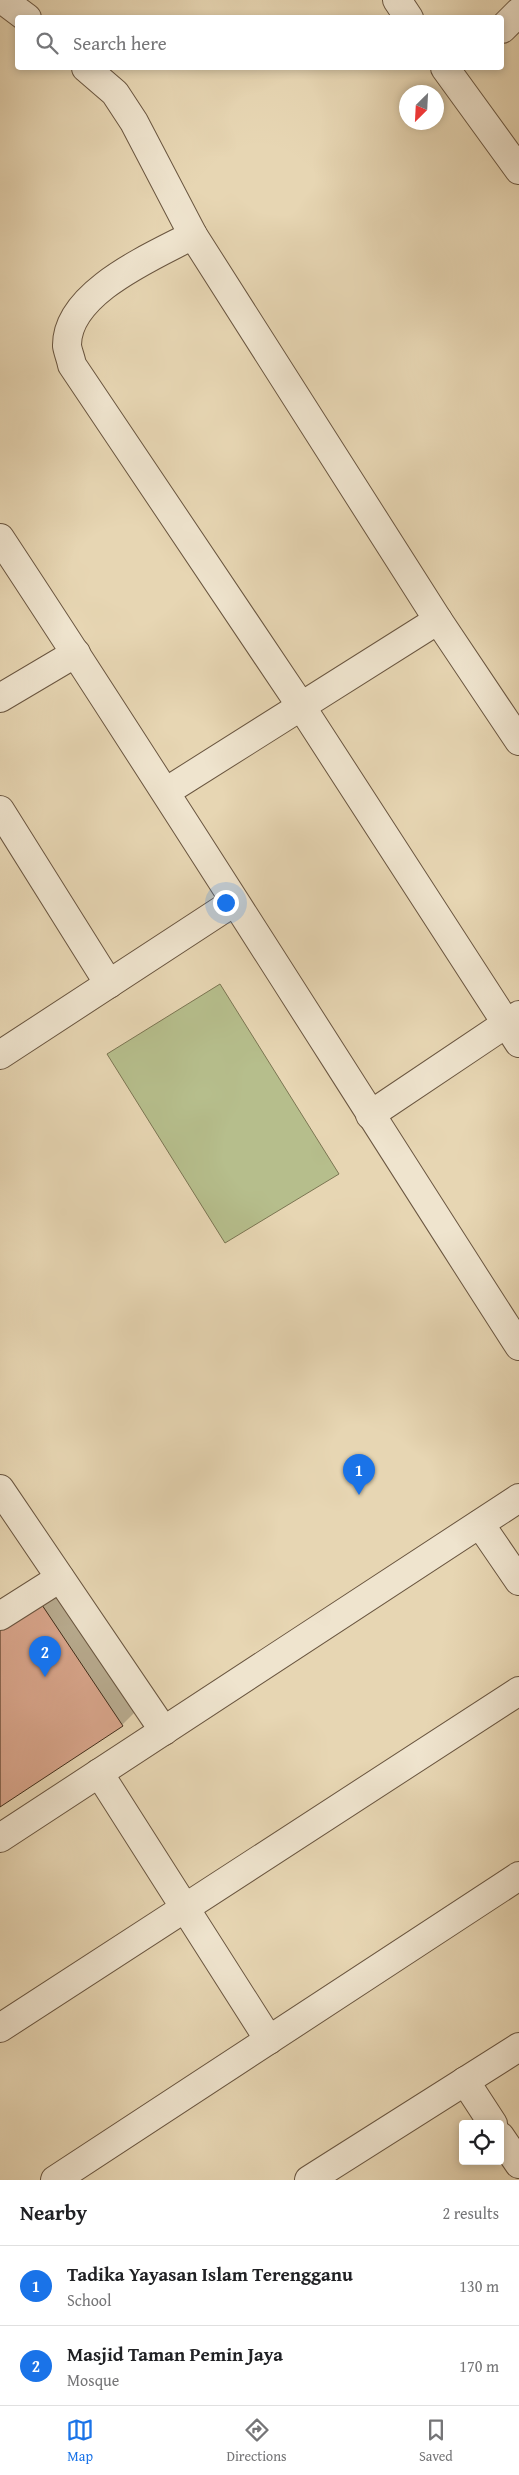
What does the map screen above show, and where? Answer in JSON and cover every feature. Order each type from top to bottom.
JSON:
[{"type":"street","points":[[3,0],[23,15]]},
{"type":"street","points":[[397,0],[407,15]]},
{"type":"street","points":[[504,27],[519,12]]},
{"type":"street","points":[[88,70],[114,93],[134,122],[193,235],[438,620],[517,732]]},
{"type":"street","points":[[453,71],[519,170]]},
{"type":"street","points":[[193,235],[114,278],[96,292],[81,309],[71,325],[67,346],[72,365],[515,1027],[370,1115]]},
{"type":"street","points":[[0,538],[167,791],[234,902],[519,1346]]},
{"type":"street","points":[[167,791],[438,620]]},
{"type":"street","points":[[0,698],[76,653]]},
{"type":"street","points":[[0,810],[109,984]]},
{"type":"street","points":[[0,1055],[234,902]]},
{"type":"street","points":[[0,1489],[164,1731]]},
{"type":"street","points":[[0,1838],[519,1498]]},
{"type":"street","points":[[480,1524],[519,1581]]},
{"type":"street","points":[[0,1616],[60,1578]]},
{"type":"street","points":[[0,2028],[519,1691]]},
{"type":"street","points":[[99,1773],[269,2040]]},
{"type":"street","points":[[55,2180],[519,1876]]},
{"type":"street","points":[[309,2180],[519,2047]]},
{"type":"street","points":[[465,2082],[490,2120]]},
{"type":"street","points":[[504,2142],[519,2164]]},
{"type":"green space","points":[[220,984],[339,1174],[225,1243],[107,1054]]},
{"type":"building","points":[[40,1602],[123,1726],[0,1807],[0,1628]]},
{"type":"place","name":"Tadika Yayasan Islam Terengganu","points":[[359,1495]]},
{"type":"place","name":"Masjid Taman Pemin Jaya","points":[[45,1677]]}]
